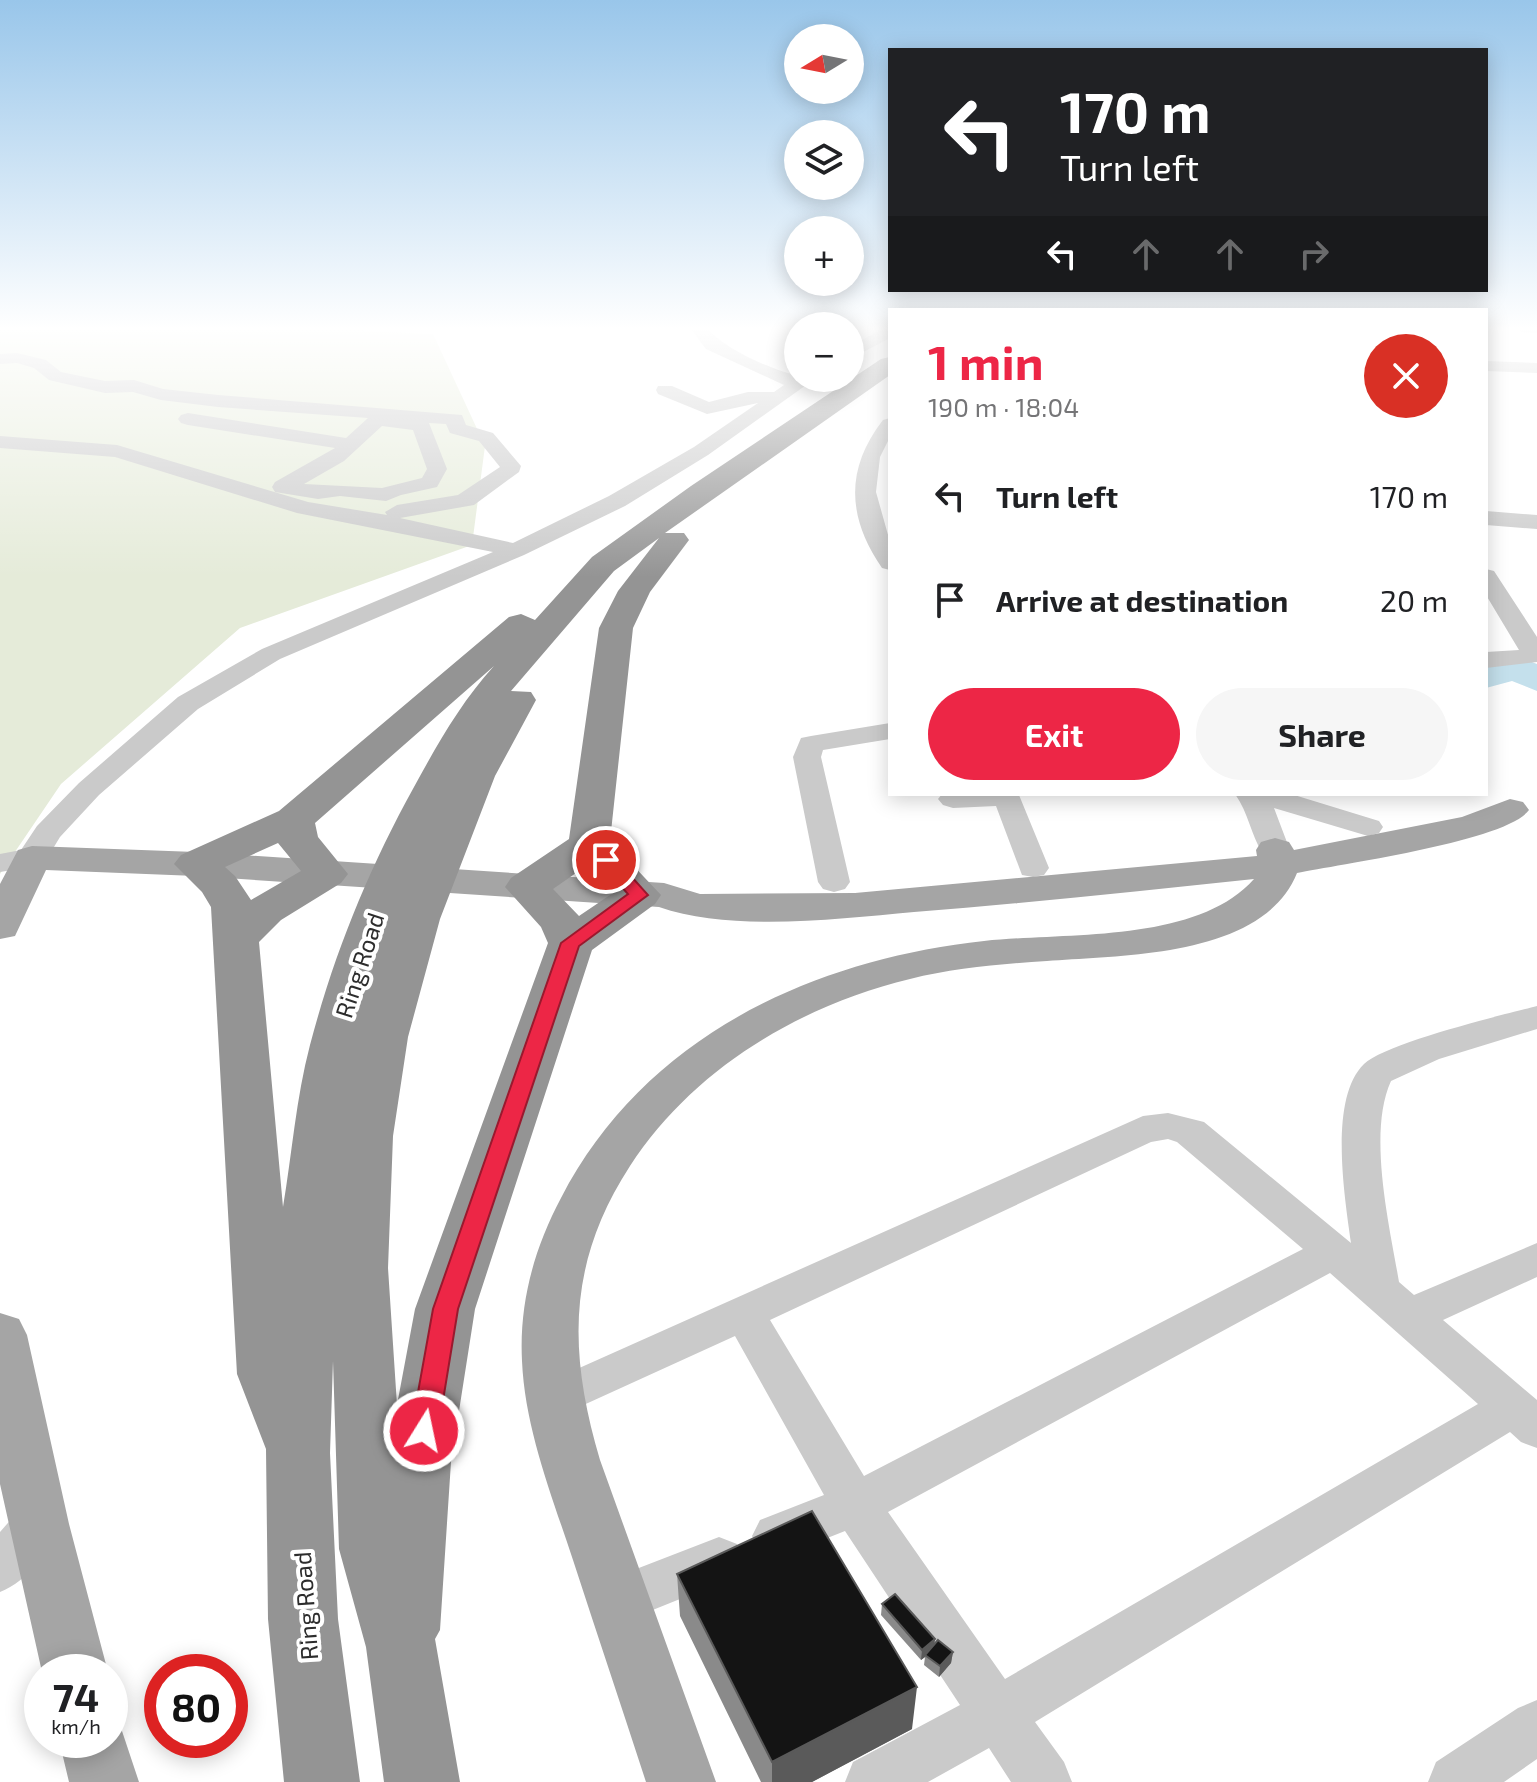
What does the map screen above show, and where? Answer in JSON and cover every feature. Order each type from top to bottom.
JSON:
[{"type":"highway","name":"Ring Road","points":[[322,1782],[303,1619],[298,1453],[309,1222],[334,1048],[367,931],[401,849],[455,747],[492,690],[603,564],[701,492],[820,411]]},
{"type":"highway","name":"Ring Road","points":[[422,1782],[402,1647],[373,1549],[359,1268],[367,1136],[383,1037],[417,919],[475,776],[539,669],[610,589],[704,513],[850,411]]},
{"type":"highway","points":[[571,943],[561,922],[527,887],[589,844],[616,628],[634,591],[673,540]]},
{"type":"highway","points":[[298,1453],[268,1374],[238,937],[233,907],[220,885],[196,864],[294,820],[570,583],[603,564]]},
{"type":"highway","points":[[238,937],[265,911],[334,875],[297,839],[294,820]]},
{"type":"highway","points":[[402,1647],[419,1462],[445,1309],[571,943],[652,895],[589,844]]},
{"type":"main road","points":[[0,927],[16,860],[196,864],[652,895],[696,906],[855,905],[1027,891],[1277,855],[1473,826],[1523,808]]},
{"type":"main road","points":[[652,895],[694,885],[834,882],[1277,855],[1368,827],[1453,810],[1523,808]]},
{"type":"main road","points":[[681,1782],[585,1505],[555,1399],[549,1358],[550,1309],[560,1256],[606,1161],[644,1112],[720,1046],[783,1008],[828,989],[909,966],[1018,950],[1145,940],[1209,927],[1243,911],[1256,900],[1279,874],[1277,855]]},
{"type":"main road","points":[[0,1335],[38,1524],[70,1654]]},
{"type":"main road","points":[[98,1758],[104,1782]]},
{"type":"street","points":[[0,442],[117,451],[285,502],[337,513],[371,507],[393,510],[462,501],[484,490],[499,475],[512,469],[509,461],[481,435],[457,429],[455,419],[321,411]]},
{"type":"street","points":[[16,860],[126,754],[188,703],[271,654],[516,550],[655,479],[757,411]]},
{"type":"street","points":[[380,417],[337,457],[283,487],[318,493],[340,490],[516,550]]},
{"type":"street","points":[[380,417],[421,425],[437,469],[432,481],[420,487],[391,489],[393,510]]},
{"type":"street","points":[[188,419],[352,445]]},
{"type":"street","points":[[886,433],[870,451],[864,498],[874,533],[888,559]]},
{"type":"street","points":[[430,449],[464,443],[481,435]]},
{"type":"street","points":[[1488,518],[1537,522]]},
{"type":"street","points":[[1488,579],[1533,655],[1488,660]]},
{"type":"street","points":[[834,882],[807,757],[811,744],[888,731]]},
{"type":"street","points":[[953,799],[989,796]]},
{"type":"street","points":[[1002,796],[1009,801],[1033,868]]},
{"type":"street","points":[[1251,796],[1263,813],[1277,855]]},
{"type":"street","points":[[1267,796],[1368,827]]},
{"type":"street","points":[[1394,1303],[1369,1231],[1363,1127],[1365,1093],[1377,1071],[1537,1017]]},
{"type":"street","points":[[555,1399],[1143,1130],[1168,1126],[1190,1132],[1524,1417],[873,1782]]},
{"type":"street","points":[[618,1600],[855,1505],[1334,1252]]},
{"type":"street","points":[[1394,1303],[1537,1259]]},
{"type":"street","points":[[743,1312],[855,1505],[1044,1782]]},
{"type":"street","points":[[0,1569],[38,1524]]},
{"type":"street","points":[[1456,1782],[1537,1727]]},
{"type":"green space","points":[[0,411],[469,411],[485,446],[472,545],[240,628],[61,784],[0,874]]},
{"type":"building","points":[[812,1511],[917,1687],[772,1762],[677,1574]]},
{"type":"building","points":[[895,1594],[935,1639],[922,1650],[882,1604]]},
{"type":"building","points":[[938,1640],[953,1652],[940,1666],[925,1655]]},
{"type":"waterway","points":[[1488,676],[1516,667],[1537,680]]},
{"type":"route","points":[[424,1431],[445,1309],[571,943],[639,895],[606,860]]}]
